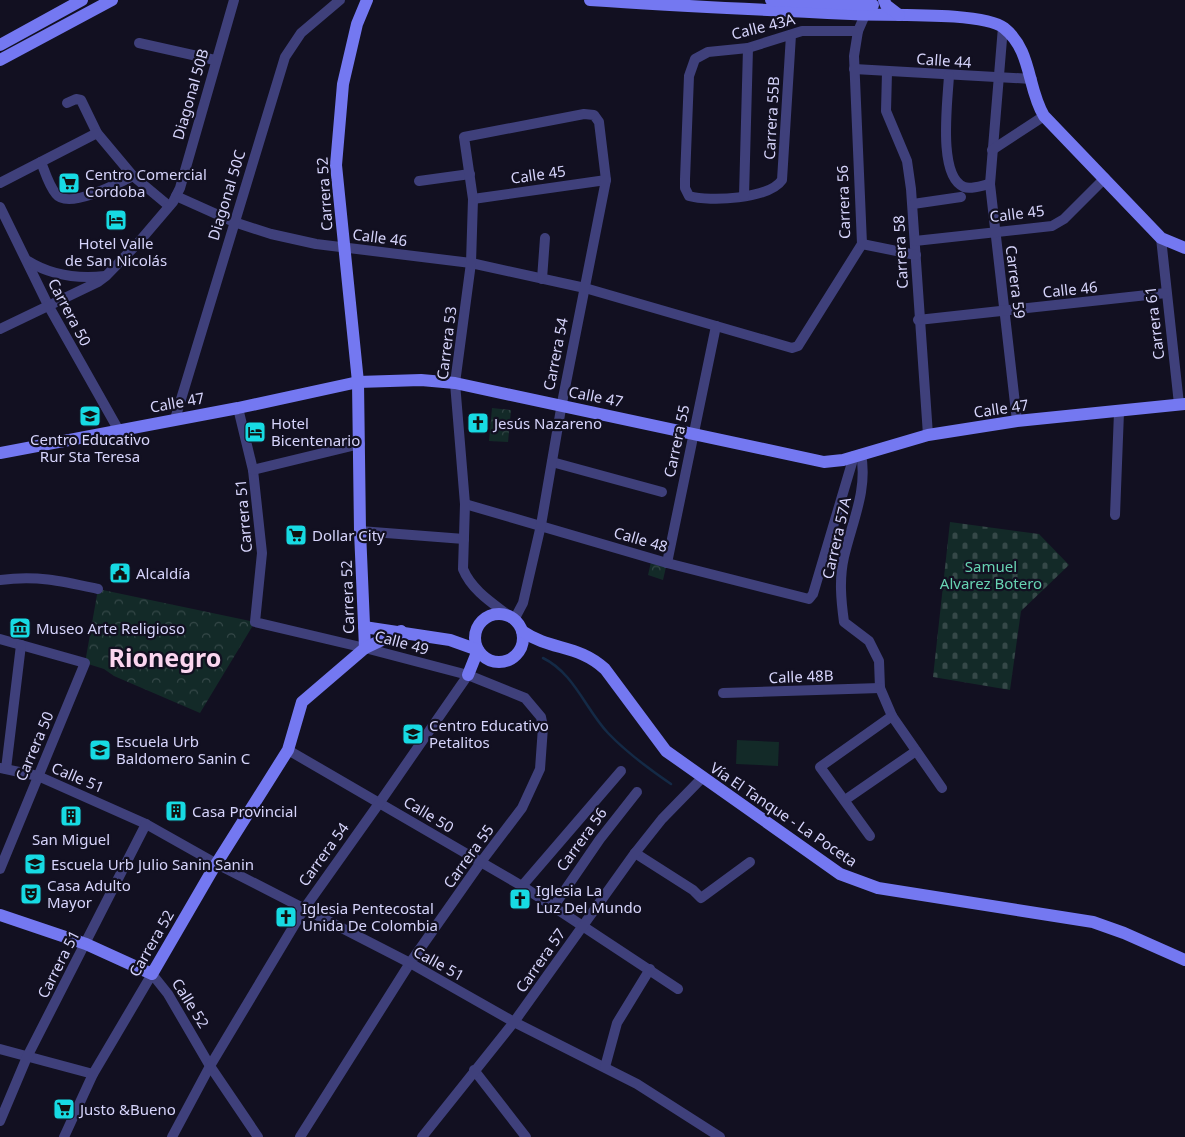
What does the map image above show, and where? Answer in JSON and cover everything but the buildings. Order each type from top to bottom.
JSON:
[{"type":"street","points":[[0,45],[82,0]]},
{"type":"street","points":[[0,60],[112,0]]},
{"type":"street","name":"Diagonal 50B","points":[[176,196],[234,0]]},
{"type":"street","name":"Diagonal 50C","points":[[175,419],[285,57],[302,33],[340,0]]},
{"type":"street","name":"Carrera 52","points":[[64,1137],[93,1074],[217,864],[288,750],[302,702],[365,648],[360,531],[358,382],[336,165],[343,84],[357,24],[367,0]]},
{"type":"street","points":[[590,0],[870,4],[900,15],[964,18],[984,21],[1003,27],[1010,34],[1027,61],[1037,102],[1044,116],[1161,238],[1185,248]]},
{"type":"street","points":[[770,0],[886,5],[900,15]]},
{"type":"street","name":"Carrera 56","points":[[774,344],[792,348],[798,346],[862,244],[854,69],[858,32],[870,4]]},
{"type":"street","name":"Carrera 59","points":[[1003,27],[990,184],[1017,420]]},
{"type":"street","name":"Calle 43A","points":[[744,196],[696,198],[689,196],[685,188],[688,76],[695,59],[701,54],[748,48],[814,30],[858,32]]},
{"type":"street","name":"Carrera 55B","points":[[744,196],[773,189],[782,180],[791,36]]},
{"type":"street","points":[[139,43],[215,60]]},
{"type":"street","points":[[744,196],[748,48]]},
{"type":"street","name":"Calle 44","points":[[854,69],[998,79],[1032,79]]},
{"type":"street","name":"Carrera 58","points":[[887,72],[886,111],[907,161],[913,204],[918,320],[928,435]]},
{"type":"street","points":[[949,75],[948,165],[954,180],[962,186],[968,188],[990,184]]},
{"type":"street","points":[[67,103],[76,99],[81,100],[97,133],[133,176],[169,206]]},
{"type":"street","name":"Carrera 53","points":[[514,619],[478,592],[466,578],[463,569],[465,504],[455,383],[471,263],[474,199],[464,137],[584,114],[594,115],[599,122]]},
{"type":"street","points":[[992,150],[1044,116]]},
{"type":"street","name":"Carrera 54","points":[[514,619],[523,603],[541,525],[561,406],[606,180],[599,122]]},
{"type":"street","points":[[0,183],[97,133]]},
{"type":"street","points":[[41,162],[56,195],[64,199],[94,194],[133,176]]},
{"type":"street","points":[[419,181],[470,174]]},
{"type":"street","name":"Calle 45","points":[[915,241],[1052,226],[1060,222],[1105,178]]},
{"type":"street","name":"Calle 45","points":[[474,199],[606,180]]},
{"type":"street","points":[[0,329],[98,282],[106,276],[138,242],[176,196]]},
{"type":"street","name":"Calle 46","points":[[176,196],[234,222],[280,236],[344,248],[471,263],[584,288],[774,344]]},
{"type":"street","points":[[913,204],[961,197]]},
{"type":"street","name":"Carrera 50","points":[[0,207],[48,305],[118,429]]},
{"type":"street","points":[[542,279],[545,238]]},
{"type":"street","name":"Carrera 61","points":[[1161,238],[1166,293],[1182,404]]},
{"type":"street","points":[[862,244],[916,255]]},
{"type":"street","points":[[27,261],[46,272],[88,278],[106,276]]},
{"type":"street","name":"Calle 46","points":[[918,320],[1166,293]]},
{"type":"street","name":"Carrera 55","points":[[667,563],[692,433],[716,326]]},
{"type":"street","name":"Calle 47","points":[[0,453],[118,429],[238,408],[358,382],[421,380],[455,383],[819,461],[832,462],[856,458],[928,435],[1017,420],[1119,412],[1182,404]]},
{"type":"street","name":"Carrera 51","points":[[238,408],[253,470],[262,553],[256,622]]},
{"type":"street","points":[[1115,515],[1119,412]]},
{"type":"street","points":[[253,470],[360,444]]},
{"type":"street","name":"Calle 48","points":[[465,504],[667,563],[810,599],[814,594],[856,458]]},
{"type":"street","name":"Carrera 57A","points":[[856,458],[863,471],[863,489],[844,558],[840,587],[844,622],[869,641],[879,661],[880,688],[892,716]]},
{"type":"street","points":[[552,462],[662,492]]},
{"type":"street","points":[[360,531],[464,540]]},
{"type":"street","points":[[0,580],[37,577],[98,589]]},
{"type":"street","points":[[364,627],[401,631],[450,640],[503,662],[518,653],[523,642],[522,631],[514,619],[500,614],[487,617],[482,621],[476,632],[465,637],[450,640]]},
{"type":"street","name":"Calle 49","points":[[256,622],[468,675],[525,698],[535,708]]},
{"type":"street","points":[[365,648],[401,631]]},
{"type":"street","name":"Vía El Tanque - La Poceta","points":[[522,631],[538,641],[581,652],[594,659],[605,669],[660,744],[675,760],[829,867],[857,882],[904,893],[1093,922],[1185,960]]},
{"type":"street","points":[[476,632],[482,654]]},
{"type":"street","points":[[0,638],[21,645],[3,768]]},
{"type":"street","name":"Carrera 50","points":[[0,869],[85,663],[21,645]]},
{"type":"street","name":"Vía El Tanque - La Poceta","points":[[518,653],[560,647]]},
{"type":"street","name":"Carrera 54","points":[[172,1137],[210,1066],[304,909],[482,654]]},
{"type":"street","name":"Calle 48B","points":[[723,693],[880,688]]},
{"type":"street","name":"Carrera 55","points":[[300,1137],[410,963],[480,862],[522,808],[540,769],[543,727],[541,717],[535,708]]},
{"type":"street","points":[[870,836],[820,767],[892,716],[942,788]]},
{"type":"street","name":"Calle 50","points":[[288,750],[522,886],[678,988]]},
{"type":"street","points":[[845,800],[916,751]]},
{"type":"street","name":"Calle 51","points":[[3,768],[38,776],[146,824],[217,864],[410,963],[514,1022],[637,1084],[720,1137]]},
{"type":"street","points":[[522,886],[621,771]]},
{"type":"street","name":"Carrera 57","points":[[422,1137],[514,1022],[635,853],[662,819],[702,778]]},
{"type":"street","name":"Carrera 56","points":[[554,906],[600,838],[637,792]]},
{"type":"street","name":"Carrera 51","points":[[0,1121],[27,1057],[146,824]]},
{"type":"street","points":[[635,853],[693,890],[701,898],[750,862]]},
{"type":"street","name":"Calle 52","points":[[0,915],[86,944],[152,974],[168,994],[210,1066],[258,1137]]},
{"type":"street","points":[[605,1067],[617,1023],[650,969]]},
{"type":"street","points":[[0,1049],[93,1074]]},
{"type":"street","points":[[474,1070],[526,1137]]},
{"type":"green space","points":[[492,408],[511,410],[508,442],[489,441]]},
{"type":"green space","name":"Samuel Alvarez Botero","points":[[950,522],[1039,534],[1069,565],[1021,611],[1010,690],[933,677]]},
{"type":"green space","points":[[651,562],[666,567],[663,580],[648,575]]},
{"type":"green space","points":[[98,589],[255,622],[200,713],[114,676],[104,669],[85,663]]},
{"type":"green space","points":[[737,740],[779,742],[778,766],[736,764]]},
{"type":"waterway","points":[[543,658],[554,665],[571,682],[600,724],[615,740],[638,760],[671,784]]},
{"type":"place","name":"Centro Comercial Cordoba","points":[[69,183]]},
{"type":"place","name":"Hotel Valle de San Nicolás","points":[[116,220]]},
{"type":"place","name":"Centro Educativo Rur Sta Teresa","points":[[90,416]]},
{"type":"place","name":"Jesús Nazareno","points":[[478,423]]},
{"type":"place","name":"Hotel Bicentenario","points":[[255,432]]},
{"type":"place","name":"Dollar City","points":[[296,535]]},
{"type":"place","name":"Alcaldía","points":[[120,573]]},
{"type":"place","name":"Museo Arte Religioso","points":[[20,628]]},
{"type":"place","name":"Centro Educativo Petalitos","points":[[413,734]]},
{"type":"place","name":"Escuela Urb Baldomero Sanin C","points":[[100,750]]},
{"type":"place","name":"Casa Provincial","points":[[176,811]]},
{"type":"place","name":"San Miguel","points":[[71,816]]},
{"type":"place","name":"Escuela Urb Julio Sanin Sanin","points":[[35,864]]},
{"type":"place","name":"Casa Adulto Mayor","points":[[31,894]]},
{"type":"place","name":"Iglesia La Luz Del Mundo","points":[[520,899]]},
{"type":"place","name":"Iglesia Pentecostal Unida De Colombia","points":[[286,917]]},
{"type":"place","name":"Justo &Bueno","points":[[64,1109]]},
{"type":"district","name":"Rionegro","points":[[165,657]]}]
